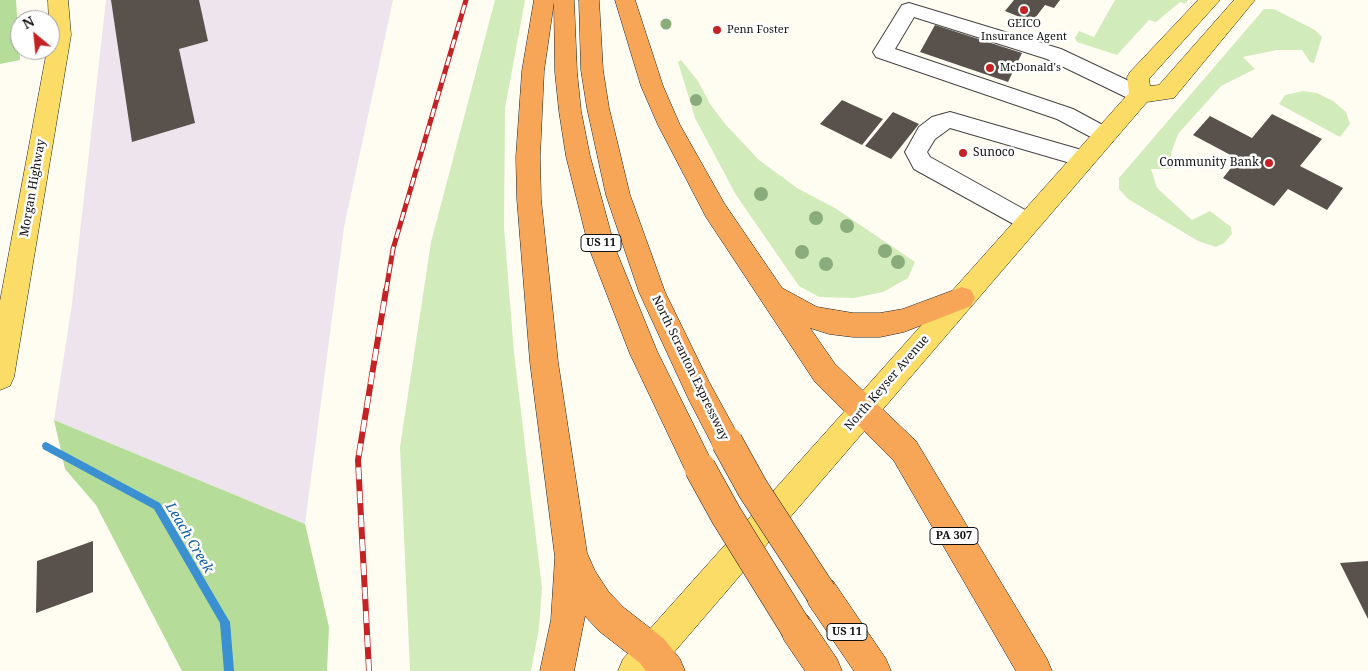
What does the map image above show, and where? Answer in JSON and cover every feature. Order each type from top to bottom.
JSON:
[{"type":"highway","points":[[544,0],[538,34],[530,113],[530,200],[544,362],[571,557],[568,620],[557,671]]},
{"type":"highway","name":"US 11","points":[[564,0],[566,72],[570,111],[578,156],[602,248],[644,354],[700,468],[726,515],[825,671]]},
{"type":"highway","name":"North Scranton Expressway","points":[[589,0],[592,61],[598,108],[621,204],[656,300],[699,391],[726,442],[758,496],[874,671]]},
{"type":"highway","points":[[625,0],[640,54],[669,125],[715,210],[825,373],[864,410]]},
{"type":"highway","points":[[771,294],[809,316],[829,322],[853,325],[880,325],[904,320],[962,298]]},
{"type":"highway","name":"PA 307","points":[[864,410],[905,451],[1035,671]]},
{"type":"highway","points":[[571,557],[583,583],[596,603],[652,664]]},
{"type":"main road","name":"Morgan Highway","points":[[0,376],[60,35],[58,0]]},
{"type":"main road","points":[[1210,0],[1138,77],[1140,95],[1166,92],[1244,0]]},
{"type":"main road","name":"North Keyser Avenue","points":[[652,664],[864,410],[1140,95]]},
{"type":"lane","points":[[1104,136],[1065,114],[883,52],[909,8],[1054,54],[1140,95]]},
{"type":"lane","points":[[1028,223],[922,163],[916,152],[927,133],[940,123],[950,120],[1084,159]]},
{"type":"shaded area","points":[[106,0],[393,0],[344,227],[305,524],[54,420],[72,304]]},
{"type":"green space","points":[[0,0],[16,0],[17,10],[10,10],[10,60],[20,60],[0,64]]},
{"type":"green space","points":[[495,0],[525,0],[505,108],[504,227],[514,353],[542,588],[539,628],[531,671],[410,671],[400,447],[431,242]]},
{"type":"green space","points":[[1115,0],[1188,0],[1185,4],[1180,2],[1156,22],[1149,20],[1117,55],[1077,42],[1075,38],[1079,31],[1094,37]]},
{"type":"green space","points":[[1264,9],[1274,9],[1315,30],[1322,37],[1314,63],[1310,62],[1302,50],[1277,50],[1243,57],[1255,69],[1221,86],[1178,134],[1171,153],[1172,169],[1151,169],[1157,188],[1192,220],[1210,211],[1231,227],[1232,234],[1224,243],[1216,247],[1198,241],[1128,199],[1119,189],[1119,178]]},
{"type":"green space","points":[[681,60],[698,81],[710,104],[726,125],[759,160],[797,188],[835,208],[915,262],[908,278],[883,292],[854,298],[819,297],[799,286],[736,195],[695,118],[678,62]]},
{"type":"green space","points":[[1303,91],[1317,93],[1333,101],[1346,112],[1350,124],[1340,137],[1279,104],[1285,95]]},
{"type":"green space","points":[[54,420],[305,524],[329,627],[327,671],[182,671],[96,505],[65,469]]},
{"type":"building","points":[[111,0],[199,0],[208,41],[179,49],[195,123],[132,142]]},
{"type":"building","name":"GEICO Insurance Agent","points":[[1014,0],[1060,0],[1054,8],[1045,5],[1032,22],[1005,11]]},
{"type":"building","name":"McDonald's","points":[[935,25],[1022,53],[1008,82],[920,52]]},
{"type":"building","points":[[842,100],[883,119],[862,145],[820,124]]},
{"type":"building","points":[[893,112],[919,124],[891,159],[865,146]]},
{"type":"building","name":"Community Bank","points":[[1272,114],[1322,139],[1300,166],[1343,188],[1327,210],[1288,189],[1274,206],[1223,178],[1238,159],[1193,135],[1210,116],[1252,138]]},
{"type":"building","points":[[93,541],[93,592],[36,613],[37,561]]},
{"type":"building","points":[[1368,561],[1368,619],[1340,563]]},
{"type":"waterway","name":"Leach Creek","points":[[46,446],[157,506],[225,622],[229,671]]},
{"type":"railway","points":[[386,291],[393,249],[466,0]]},
{"type":"railway","points":[[369,671],[358,460],[386,290]]},
{"type":"place","name":"GEICO Insurance Agent","points":[[1024,10]]},
{"type":"place","name":"Penn Foster","points":[[717,30]]},
{"type":"place","name":"McDonald's","points":[[990,68]]},
{"type":"place","name":"Sunoco","points":[[963,153]]},
{"type":"place","name":"Community Bank","points":[[1269,163]]}]
